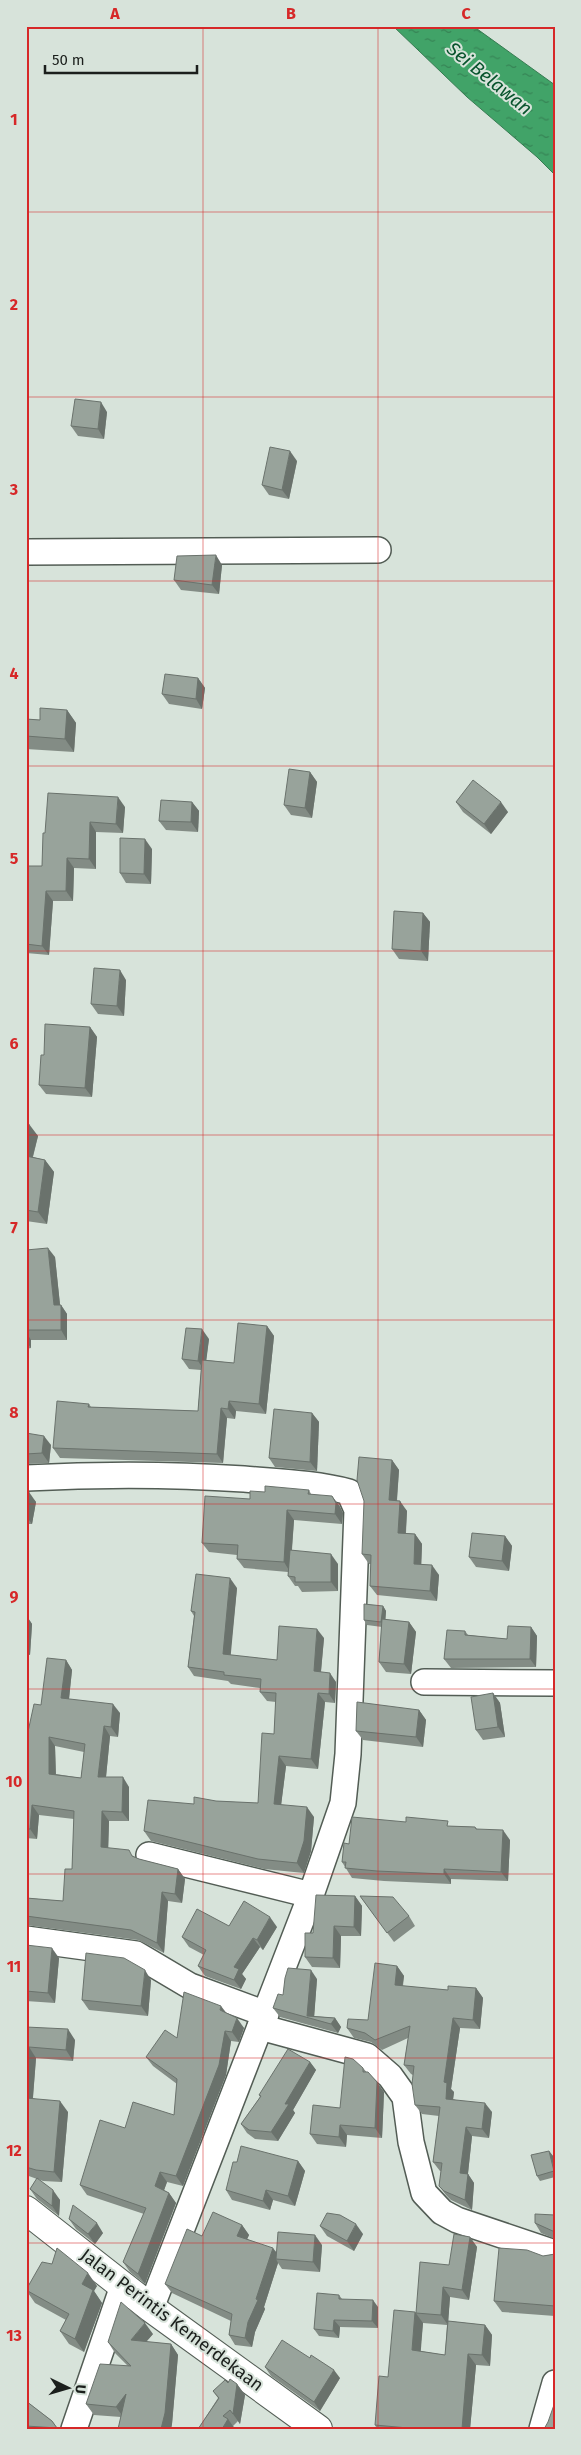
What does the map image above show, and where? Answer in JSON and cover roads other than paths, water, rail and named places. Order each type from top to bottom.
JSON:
[{"type":"main road","name":"Jalan Perintis Kemerdekaan","points":[[26,2210],[151,2308],[318,2429]]},
{"type":"street","points":[[26,552],[378,550]]},
{"type":"street","points":[[26,1478],[83,1474],[180,1475],[290,1482],[349,1492],[357,1510],[346,1780],[343,1803],[311,1895],[151,2308]]},
{"type":"street","points":[[424,1682],[555,1683]]},
{"type":"street","points":[[149,1855],[311,1895]]},
{"type":"street","points":[[26,1940],[136,1954],[190,1986],[263,2021],[367,2056],[390,2076],[405,2097],[411,2142],[424,2193],[442,2212],[457,2220],[555,2253]]},
{"type":"street","points":[[74,2429],[123,2286]]},
{"type":"street","points":[[542,2429],[555,2383]]},
{"type":"water","name":"Sei Belawan","points":[[393,26],[473,26],[555,85],[555,175],[537,157],[467,97]]}]
